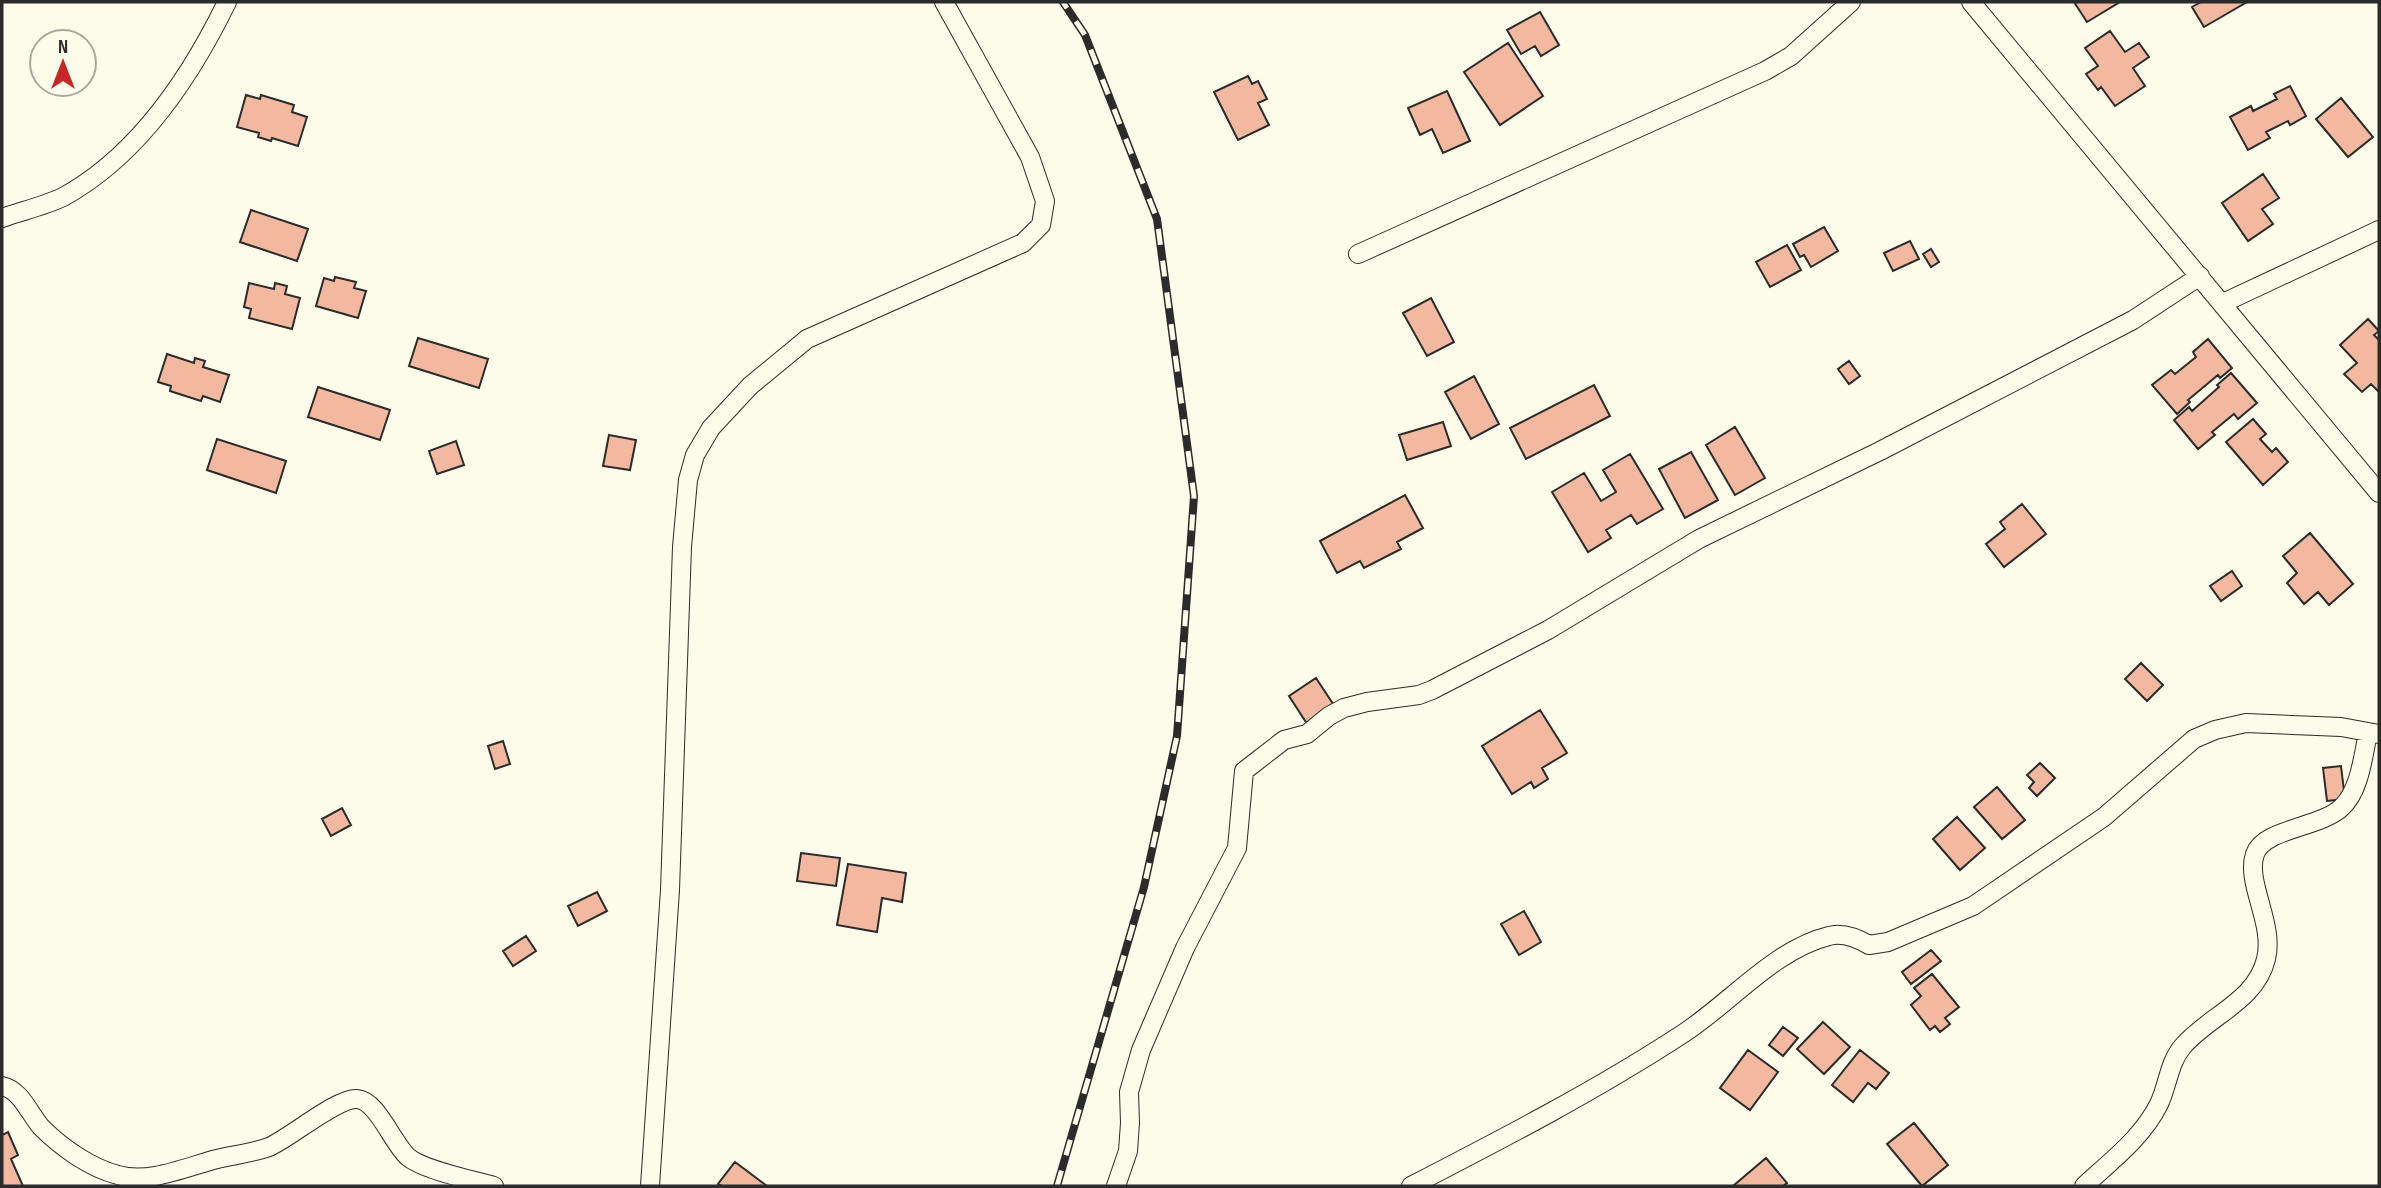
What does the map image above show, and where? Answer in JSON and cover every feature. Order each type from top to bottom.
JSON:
[{"type":"street","points":[[2,218],[61,198],[86,182],[133,141],[171,97],[207,41],[227,2]]},
{"type":"street","points":[[650,1186],[670,890],[682,547],[688,480],[695,455],[711,428],[750,386],[807,338],[1023,243],[1041,225],[1045,201],[1030,157],[944,2]]},
{"type":"street","points":[[1358,254],[1765,71],[1791,56],[1851,2]]},
{"type":"street","points":[[1971,2],[2379,493]]},
{"type":"street","points":[[2223,303],[2379,230]]},
{"type":"street","points":[[1116,1186],[1128,1151],[1129,1093],[1141,1050],[1185,948],[1237,848],[1244,771],[1256,760],[1284,740],[1307,734],[1344,708],[1419,695],[1444,684],[1548,630],[1699,539],[1880,451],[2133,320],[2200,275]]},
{"type":"street","points":[[1411,1186],[1625,1072],[1708,1018],[1783,957],[1830,935],[1853,936],[1869,945],[1888,942],[1973,906],[2104,817],[2194,739],[2215,730],[2246,723],[2341,727],[2374,734],[2353,791],[2342,807],[2324,820],[2266,840],[2255,853],[2253,867],[2269,936],[2267,957],[2257,981],[2237,1002],[2183,1046],[2174,1060],[2158,1105],[2147,1124],[2135,1140],[2084,1186]]},
{"type":"street","points":[[2,1086],[9,1087],[17,1094],[41,1126],[63,1146],[95,1166],[119,1175],[146,1177],[268,1147],[297,1132],[338,1104],[355,1098],[366,1101],[410,1160],[494,1186]]},
{"type":"building","points":[[2074,2],[2120,2],[2087,22]]},
{"type":"building","points":[[2201,2],[2247,2],[2204,27],[2192,7]]},
{"type":"building","points":[[1540,12],[1559,45],[1541,56],[1535,46],[1521,54],[1507,30]]},
{"type":"building","points":[[2110,31],[2125,52],[2139,43],[2149,57],[2133,68],[2145,86],[2115,106],[2101,87],[2098,90],[2086,74],[2098,66],[2085,48]]},
{"type":"building","points":[[1508,43],[1543,96],[1500,125],[1464,72]]},
{"type":"building","points":[[1248,76],[1252,84],[1258,81],[1267,99],[1258,103],[1269,125],[1238,140],[1214,92]]},
{"type":"building","points":[[2290,86],[2306,116],[2290,125],[2288,121],[2266,132],[2270,138],[2248,150],[2230,117],[2251,106],[2253,111],[2277,99],[2274,94]]},
{"type":"building","points":[[1447,91],[1470,141],[1443,153],[1432,129],[1420,135],[1408,108]]},
{"type":"building","points":[[246,95],[260,99],[261,95],[294,105],[292,112],[307,117],[298,146],[258,137],[259,133],[237,127]]},
{"type":"building","points":[[2341,98],[2373,137],[2348,157],[2316,119]]},
{"type":"building","points":[[2263,174],[2279,198],[2262,209],[2273,224],[2248,241],[2222,203]]},
{"type":"building","points":[[251,210],[308,229],[297,261],[240,242]]},
{"type":"building","points":[[1824,227],[1838,251],[1811,267],[1804,255],[1800,257],[1793,244]]},
{"type":"building","points":[[1910,241],[1919,259],[1893,271],[1884,253]]},
{"type":"building","points":[[1787,245],[1801,270],[1770,287],[1756,262]]},
{"type":"building","points":[[1931,249],[1939,262],[1931,267],[1923,254]]},
{"type":"building","points":[[335,277],[356,282],[354,288],[366,291],[358,318],[316,306],[324,278],[334,281]]},
{"type":"building","points":[[249,283],[274,289],[275,283],[287,286],[285,294],[300,298],[292,329],[249,318],[251,309],[244,307]]},
{"type":"building","points":[[1431,298],[1454,342],[1427,356],[1403,313]]},
{"type":"building","points":[[2368,319],[2379,331],[2374,335],[2379,340],[2379,392],[2371,384],[2362,392],[2344,374],[2357,363],[2340,345]]},
{"type":"building","points":[[418,338],[488,359],[479,388],[409,366]]},
{"type":"building","points":[[2208,339],[2232,368],[2220,378],[2218,375],[2188,400],[2190,402],[2177,414],[2152,385],[2171,370],[2175,374],[2196,357],[2193,352]]},
{"type":"building","points":[[167,354],[194,363],[195,358],[205,361],[203,367],[229,375],[220,402],[203,396],[201,401],[170,391],[171,386],[158,382]]},
{"type":"building","points":[[1849,361],[1860,376],[1849,384],[1838,369]]},
{"type":"building","points":[[2231,373],[2257,403],[2238,419],[2234,414],[2212,432],[2215,435],[2198,449],[2174,420],[2189,407],[2192,411]]},
{"type":"building","points":[[1474,376],[1499,424],[1471,439],[1445,392]]},
{"type":"building","points":[[1594,385],[1610,416],[1526,459],[1510,428]]},
{"type":"building","points":[[318,387],[390,410],[380,440],[308,417]]},
{"type":"building","points":[[2253,419],[2266,434],[2260,439],[2272,452],[2276,448],[2288,462],[2263,485],[2226,442]]},
{"type":"building","points":[[1443,422],[1451,446],[1407,460],[1399,435]]},
{"type":"building","points":[[1735,427],[1765,478],[1735,495],[1706,445]]},
{"type":"building","points":[[609,435],[636,440],[630,470],[603,466]]},
{"type":"building","points":[[217,439],[286,461],[276,493],[207,470]]},
{"type":"building","points":[[456,441],[464,465],[437,474],[429,451]]},
{"type":"building","points":[[1691,452],[1718,500],[1685,518],[1659,469]]},
{"type":"building","points":[[1630,454],[1663,509],[1637,524],[1631,515],[1606,530],[1611,538],[1588,552],[1552,492],[1584,473],[1601,501],[1616,492],[1603,470]]},
{"type":"building","points":[[1405,495],[1423,528],[1397,542],[1401,549],[1364,568],[1360,561],[1337,573],[1320,541]]},
{"type":"building","points":[[2022,504],[2046,534],[2004,567],[1986,544],[2005,529],[2000,522]]},
{"type":"building","points":[[2310,533],[2353,584],[2329,605],[2318,592],[2304,604],[2287,583],[2297,573],[2283,556]]},
{"type":"building","points":[[2232,571],[2242,586],[2221,601],[2210,586]]},
{"type":"building","points":[[2141,663],[2163,685],[2147,701],[2125,679]]},
{"type":"building","points":[[1316,678],[1339,713],[1311,730],[1289,696]]},
{"type":"building","points":[[1540,710],[1567,753],[1542,768],[1548,779],[1534,788],[1531,782],[1512,794],[1482,746]]},
{"type":"building","points":[[503,741],[510,764],[495,769],[488,746]]},
{"type":"building","points":[[2040,763],[2055,778],[2037,796],[2029,788],[2034,782],[2027,775]]},
{"type":"building","points":[[2341,766],[2345,799],[2327,801],[2323,768]]},
{"type":"building","points":[[1997,787],[2025,820],[2002,839],[1974,807]]},
{"type":"building","points":[[342,808],[351,825],[331,836],[322,819]]},
{"type":"building","points":[[1957,817],[1985,848],[1960,870],[1933,839]]},
{"type":"building","points":[[801,853],[840,858],[836,886],[797,881]]},
{"type":"building","points":[[848,864],[906,873],[902,902],[882,898],[877,932],[837,925]]},
{"type":"building","points":[[597,892],[607,911],[578,926],[568,906]]},
{"type":"building","points":[[1524,911],[1541,942],[1519,955],[1501,924]]},
{"type":"building","points":[[526,936],[536,951],[513,966],[503,951]]},
{"type":"building","points":[[1931,950],[1941,961],[1911,984],[1902,972]]},
{"type":"building","points":[[1932,974],[1959,1007],[1945,1018],[1950,1024],[1940,1032],[1935,1026],[1930,1030],[1911,1005],[1921,996],[1914,988]]},
{"type":"building","points":[[1823,1022],[1850,1047],[1824,1074],[1797,1049]]},
{"type":"building","points":[[1783,1027],[1798,1038],[1783,1056],[1769,1045]]},
{"type":"building","points":[[1748,1050],[1778,1072],[1750,1110],[1720,1088]]},
{"type":"building","points":[[1860,1050],[1889,1073],[1876,1089],[1868,1083],[1853,1102],[1832,1085]]},
{"type":"building","points":[[1914,1123],[1948,1165],[1922,1186],[1887,1144]]},
{"type":"building","points":[[8,1132],[18,1155],[11,1159],[23,1186],[2,1186],[2,1135]]},
{"type":"building","points":[[1766,1158],[1787,1183],[1783,1186],[1733,1186]]},
{"type":"building","points":[[735,1162],[767,1186],[718,1184]]},
{"type":"railway","points":[[1057,1186],[1144,887],[1177,736],[1194,496],[1157,219],[1085,35],[1063,2]]}]
